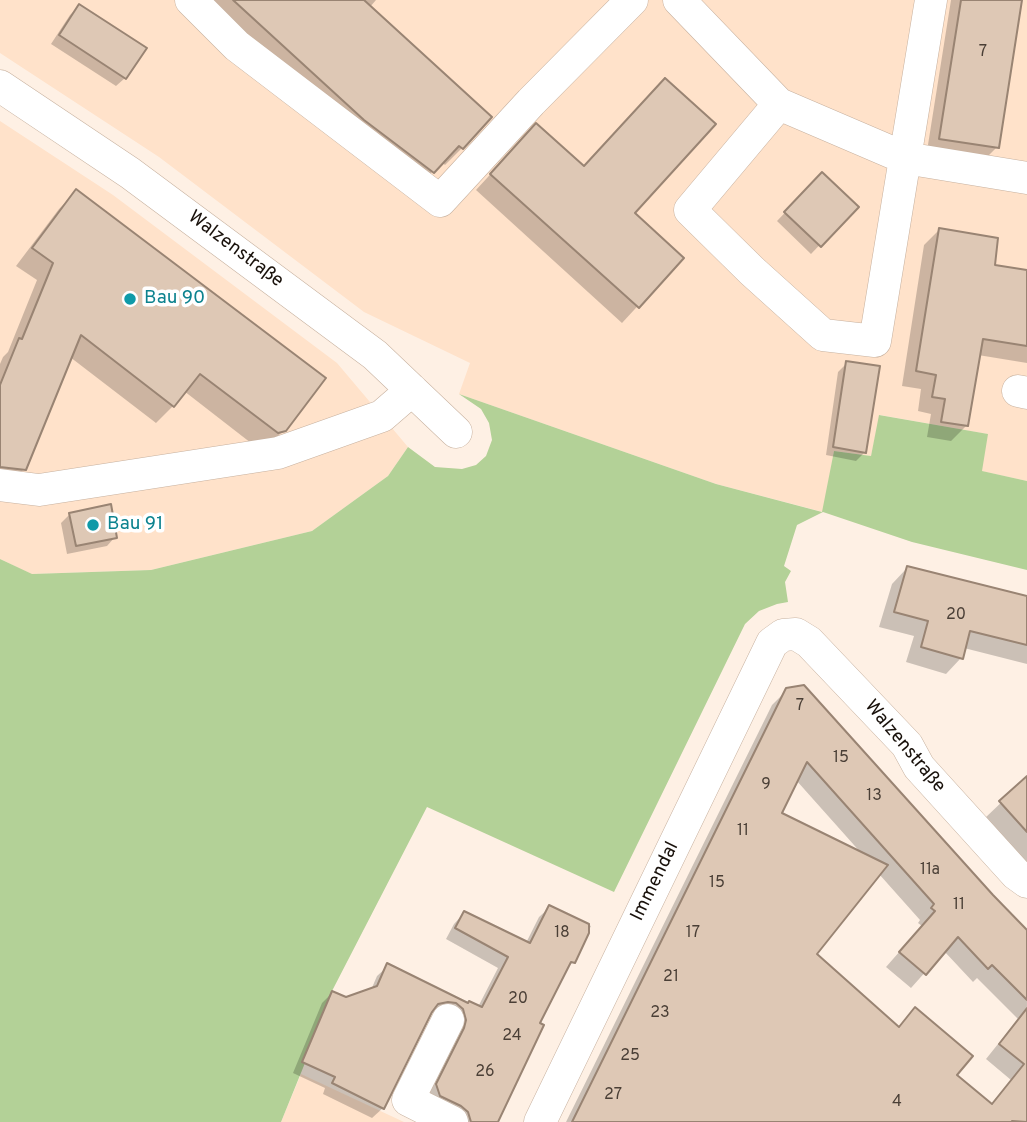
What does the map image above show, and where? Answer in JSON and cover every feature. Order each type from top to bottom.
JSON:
[{"type":"street","points":[[191,0],[237,46],[440,201],[531,102],[632,0]]},
{"type":"street","points":[[679,0],[779,104],[905,158],[1027,178]]},
{"type":"street","points":[[779,104],[690,210],[823,335],[875,341],[931,0]]},
{"type":"street","name":"Walzenstraße","points":[[0,86],[153,190],[376,355],[456,432]]},
{"type":"street","points":[[0,485],[38,490],[278,453],[382,416],[412,390]]},
{"type":"street","name":"Walzenstraße","points":[[772,643],[783,635],[796,634],[808,642],[907,745],[919,767],[1016,874],[1027,881]]},
{"type":"street","name":"Immendal","points":[[540,1122],[772,643]]},
{"type":"street","points":[[447,1020],[408,1100],[452,1122]]},
{"type":"shaded area","points":[[0,0],[1027,0],[1027,481],[981,471],[987,434],[880,415],[871,456],[834,451],[823,512],[716,484],[459,394],[470,363],[364,312],[159,157],[0,53]]},
{"type":"shaded area","points":[[0,121],[113,195],[337,363],[408,447],[388,476],[312,531],[151,570],[31,574],[0,559]]},
{"type":"shaded area","points":[[301,1074],[404,1122],[281,1122]]},
{"type":"green space","points":[[459,394],[716,484],[822,512],[834,451],[871,456],[879,415],[988,434],[982,471],[1027,481],[1027,570],[912,542],[823,512],[797,525],[784,566],[791,571],[785,582],[788,602],[759,611],[745,624],[614,892],[427,807],[332,991],[302,1061],[305,1063],[281,1122],[0,1122],[0,559],[32,574],[151,570],[312,531],[388,476],[408,447],[435,467],[462,469],[476,465],[486,456],[492,440],[489,423],[481,409]]},
{"type":"building","points":[[233,0],[364,0],[492,117],[463,149],[459,146],[434,173],[364,120]]},
{"type":"building","points":[[961,0],[1022,0],[999,148],[939,139]]},
{"type":"building","points":[[79,4],[147,48],[126,79],[59,35]]},
{"type":"building","points":[[665,78],[716,124],[635,213],[684,258],[639,308],[490,174],[536,123],[584,166]]},
{"type":"building","points":[[822,172],[859,207],[821,247],[784,212]]},
{"type":"building","name":"Bau 90","points":[[76,189],[326,378],[286,431],[278,433],[200,374],[174,407],[81,335],[26,470],[0,467],[0,385],[53,263],[32,248]]},
{"type":"building","points":[[939,228],[998,238],[995,265],[1027,270],[1027,346],[983,339],[968,426],[941,422],[945,399],[932,397],[936,375],[916,371]]},
{"type":"building","points":[[846,361],[880,366],[866,453],[833,447]]},
{"type":"building","name":"Bau 91","points":[[111,504],[117,538],[76,546],[69,513]]},
{"type":"building","points":[[907,566],[1027,596],[1027,645],[970,631],[963,659],[921,647],[928,621],[894,612]]},
{"type":"building","points":[[804,685],[1027,930],[1027,1000],[992,965],[988,969],[958,937],[926,975],[899,952],[935,911],[931,908],[934,904],[807,762],[782,813],[888,865],[817,954],[899,1027],[915,1007],[973,1056],[957,1075],[992,1104],[1024,1064],[999,1044],[1027,1008],[1027,1122],[572,1122],[786,688]]},
{"type":"building","points":[[1027,776],[1027,832],[999,801]]},
{"type":"building","points":[[549,905],[589,924],[589,933],[540,1023],[544,1025],[498,1122],[471,1122],[468,1112],[461,1106],[440,1096],[436,1084],[466,1020],[463,1009],[456,1003],[438,1004],[432,1012],[384,1109],[332,1083],[335,1077],[302,1062],[332,991],[346,997],[377,986],[387,963],[468,1003],[469,1001],[482,1007],[508,957],[455,928],[464,911],[530,943]]},
{"type":"place","name":"Bau 90","points":[[130,299]]},
{"type":"place","name":"Bau 91","points":[[93,525]]}]
